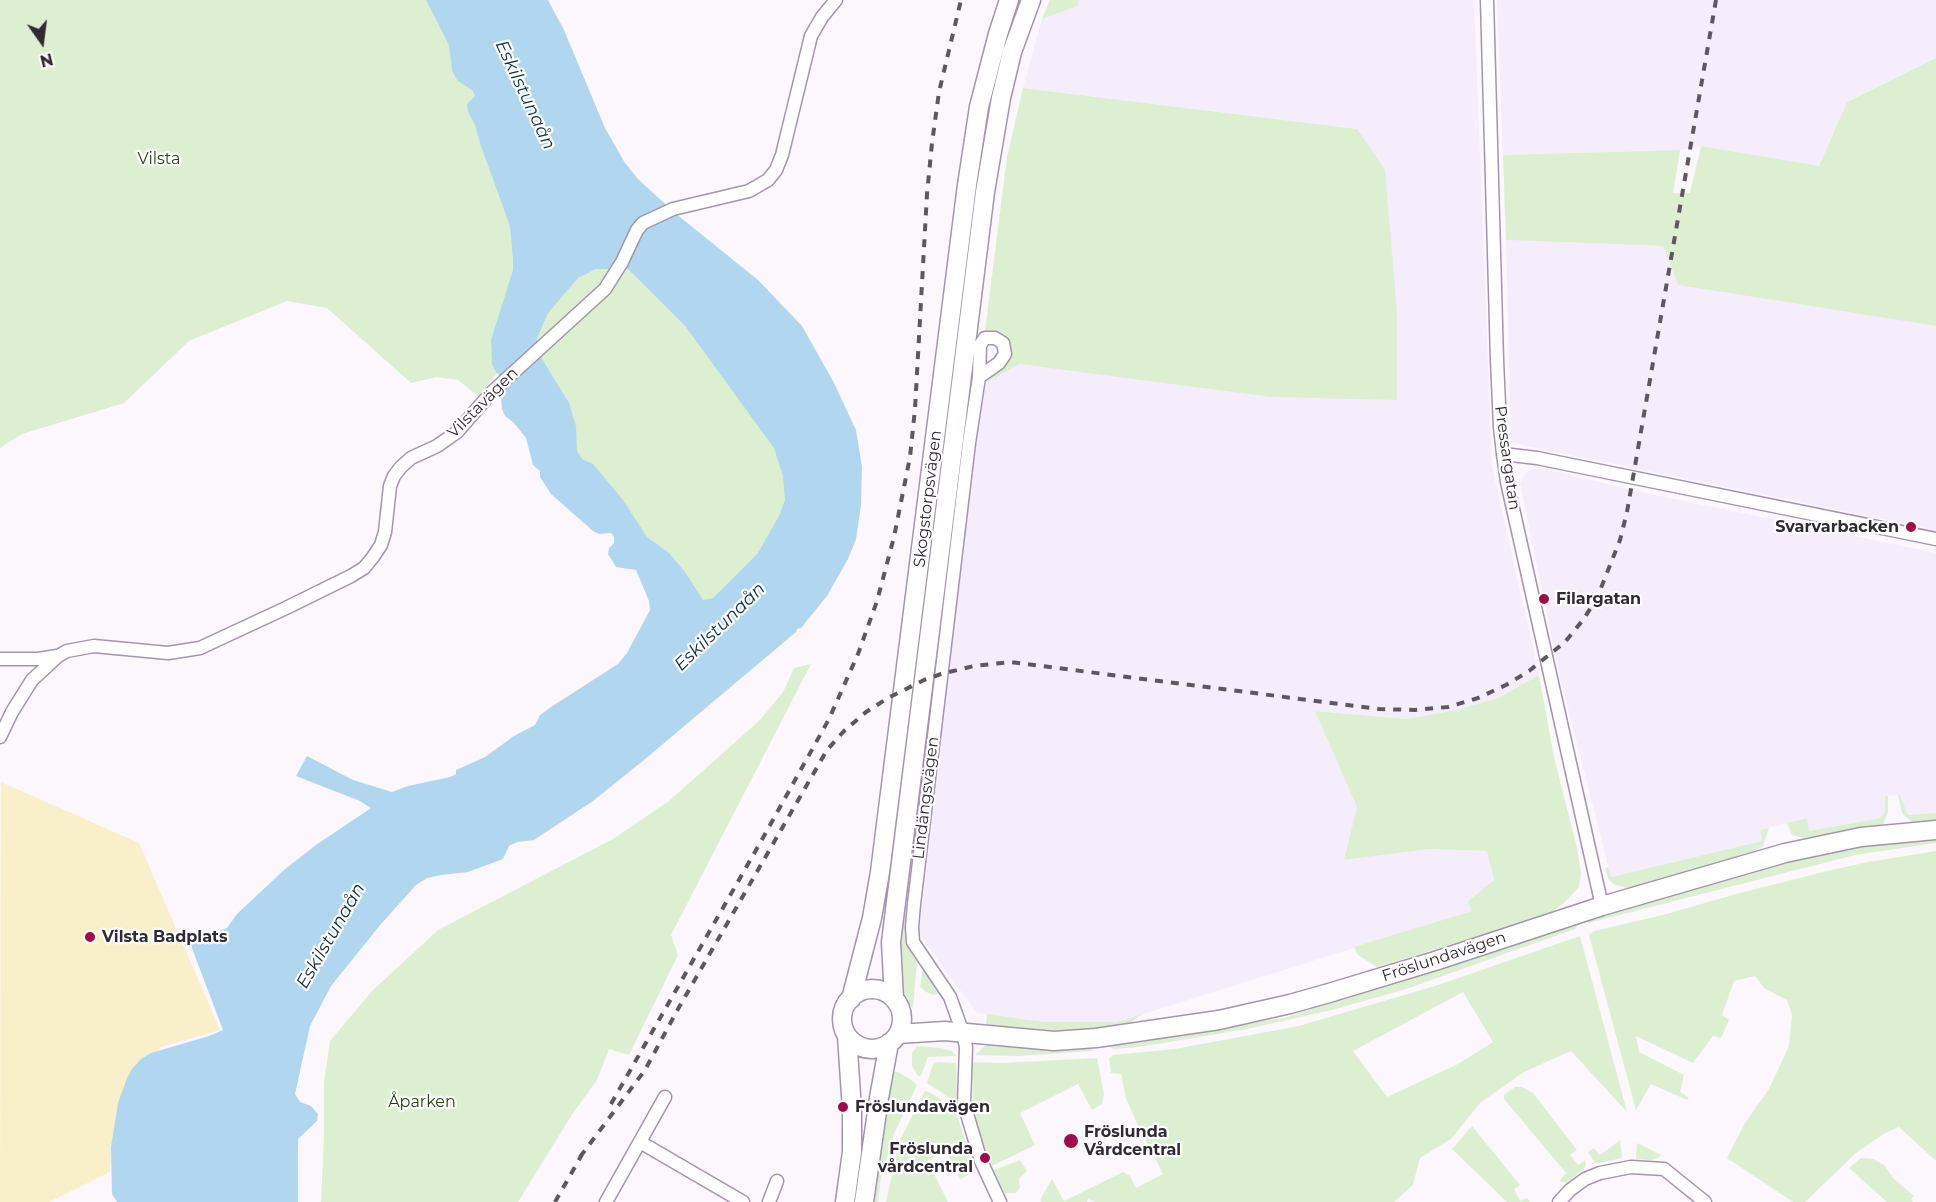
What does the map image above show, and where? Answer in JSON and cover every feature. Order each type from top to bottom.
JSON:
[{"type":"main road","name":"Skogstorpsvägen","points":[[851,999],[872,918],[880,872],[977,118],[1009,0]]},
{"type":"main road","name":"Skogstorpsvägen","points":[[897,1005],[891,942],[985,192],[1001,98],[1012,52],[1031,0]]},
{"type":"main road","name":"Fröslundavägen","points":[[894,1039],[954,1032],[1054,1041],[1096,1038],[1219,1020],[1339,990],[1712,873],[1811,847],[1861,837],[1936,830]]},
{"type":"main road","points":[[845,1202],[852,1152],[852,1110],[847,1036],[843,1025],[843,1014],[851,999],[861,992],[871,990],[883,992],[897,1005],[902,1021],[894,1039],[879,1098],[864,1202]]},
{"type":"main road","name":"Fröslundavägen","points":[[897,1005],[915,1019],[954,1032]]},
{"type":"main road","points":[[847,1036],[857,1045],[869,1049],[881,1047],[894,1039]]},
{"type":"street","name":"Vilstavägen","points":[[0,737],[32,680],[58,656],[67,651],[94,646],[153,653],[200,648],[364,568],[381,545],[385,532],[390,486],[394,476],[411,458],[437,446],[457,432],[499,384],[605,289],[638,230],[651,218],[673,209],[749,191],[768,180],[776,170],[782,155],[811,36],[822,17],[837,0]]},
{"type":"street","name":"Pressargatan","points":[[1487,0],[1497,360],[1503,454],[1507,482],[1602,906]]},
{"type":"street","name":"Lindängsvägen","points":[[979,377],[969,443],[912,927],[913,942],[950,997],[954,1032],[966,1047],[964,1104],[981,1161],[1000,1202]]},
{"type":"street","points":[[1503,454],[1537,458],[1936,539]]},
{"type":"street","points":[[0,659],[38,659],[58,656]]},
{"type":"street","points":[[606,1202],[665,1097]]},
{"type":"street","points":[[640,1142],[743,1202]]},
{"type":"street","points":[[1559,1202],[1585,1179],[1600,1173],[1630,1167],[1664,1169],[1706,1202]]},
{"type":"street","points":[[769,1202],[777,1181]]},
{"type":"shaded area","points":[[1079,0],[1474,0],[1492,467],[1539,675],[1498,698],[1456,710],[1406,719],[1316,711],[1358,807],[1345,860],[1430,849],[1488,851],[1494,880],[1467,902],[1472,911],[1118,1022],[1044,1022],[977,1013],[919,934],[980,404],[986,383],[1018,364],[1271,397],[1397,399],[1357,129],[1023,88],[1042,19],[1078,6]]},
{"type":"shaded area","points":[[1497,0],[1936,0],[1936,58],[1847,102],[1819,166],[1701,146],[1680,150],[1503,155]]},
{"type":"shaded area","points":[[1506,240],[1663,246],[1678,285],[1936,326],[1936,530],[1511,443]]},
{"type":"shaded area","points":[[1533,469],[1545,469],[1641,492],[1936,553],[1936,813],[1908,815],[1900,795],[1885,796],[1885,812],[1880,818],[1809,831],[1806,818],[1760,830],[1762,841],[1611,877],[1560,677],[1520,483],[1527,472]]},
{"type":"green space","name":"Vilsta","points":[[0,0],[466,0],[804,445],[778,597],[675,606],[580,481],[516,351],[478,396],[458,380],[437,377],[411,383],[327,308],[287,301],[189,341],[124,403],[22,434],[0,448]]},
{"type":"green space","points":[[1050,0],[1079,0],[1078,6],[1042,19]]},
{"type":"green space","points":[[1936,58],[1936,326],[1678,285],[1663,246],[1506,240],[1503,155],[1680,150],[1673,193],[1690,193],[1701,146],[1819,166],[1847,102]]},
{"type":"green space","points":[[1023,88],[1357,129],[1385,170],[1397,313],[1397,400],[1271,397],[1019,364],[986,383],[1009,360],[1011,351],[1009,340],[999,331],[985,331],[1007,157]]},
{"type":"green space","name":"Åparken","points":[[811,664],[671,935],[678,955],[629,1055],[609,1049],[597,1080],[573,1113],[518,1202],[321,1202],[324,1082],[330,1041],[372,991],[438,930],[613,839],[669,801],[760,720],[783,692],[794,668]]},
{"type":"green space","points":[[1539,675],[1554,757],[1577,848],[1581,873],[1579,887],[1564,903],[1548,915],[1377,967],[1358,955],[1354,947],[1472,911],[1467,902],[1494,880],[1487,851],[1430,849],[1344,860],[1357,807],[1315,711],[1406,719],[1456,710],[1498,698]]},
{"type":"green space","points":[[1898,795],[1908,815],[1936,813],[1936,822],[1917,824],[1907,818],[1902,813]]},
{"type":"green space","points":[[1885,796],[1888,796],[1888,812],[1883,824],[1877,826],[1804,838],[1792,835],[1787,823],[1807,818],[1809,831],[1880,818],[1885,812]]},
{"type":"green space","points":[[1769,828],[1763,846],[1756,850],[1673,877],[1628,888],[1615,885],[1609,880],[1605,869],[1608,867],[1611,877],[1762,841],[1760,830]]},
{"type":"green space","points":[[1936,837],[1936,843],[1855,855],[1588,923],[1587,919],[1799,856],[1878,841]]},
{"type":"green space","points":[[1936,851],[1936,1161],[1899,1127],[1885,1133],[1856,1153],[1805,1202],[1793,1202],[1727,1158],[1745,1123],[1769,1089],[1789,1046],[1792,1015],[1787,1000],[1764,988],[1755,976],[1734,981],[1722,1015],[1729,1020],[1721,1038],[1713,1036],[1693,1063],[1636,1036],[1639,1052],[1684,1075],[1680,1092],[1689,1098],[1687,1100],[1651,1084],[1636,1110],[1589,935],[1594,931],[1823,872]]},
{"type":"green space","points":[[910,855],[905,943],[917,962],[913,1008],[906,1003],[903,997],[895,962]]},
{"type":"green space","points":[[1575,922],[1577,927],[1575,929],[1406,989],[1332,1010],[1247,1029],[1188,1039],[1138,1047],[1113,1049],[1111,1047],[1284,1018],[1312,1009],[1322,1002]]},
{"type":"green space","points":[[1580,936],[1627,1112],[1571,1051],[1524,1072],[1480,1103],[1451,1139],[1420,1158],[1413,1185],[1394,1202],[1095,1202],[1088,1199],[1087,1202],[1042,1202],[1040,1200],[1052,1179],[1064,1201],[1123,1172],[1130,1176],[1136,1188],[1163,1174],[1126,1098],[1121,1074],[1111,1073],[1109,1059],[1113,1055],[1175,1049],[1299,1026],[1438,985]],"holes":[[[1463,992],[1493,1042],[1458,1064],[1387,1097],[1353,1051]]]},
{"type":"green space","points":[[923,969],[940,993],[934,995],[920,987]]},
{"type":"green space","points":[[987,1014],[1044,1022],[1118,1022],[1142,1014],[1128,1025],[1065,1031],[986,1025]]},
{"type":"green space","points":[[986,1045],[1090,1047],[1093,1051],[1017,1056],[975,1055]]},
{"type":"green space","points":[[917,1046],[941,1048],[952,1051],[956,1056],[928,1057],[921,1076],[918,1076],[912,1066],[912,1053]]},
{"type":"green space","points":[[1097,1058],[1104,1094],[1102,1104],[1092,1110],[1078,1084],[1020,1113],[1035,1145],[992,1166],[981,1138],[973,1106],[972,1062],[1003,1063]]},
{"type":"green space","points":[[956,1063],[957,1100],[954,1101],[927,1083],[933,1064]]},
{"type":"green space","points":[[888,1071],[898,1072],[917,1085],[894,1134],[881,1178],[878,1202],[867,1202]]},
{"type":"green space","points":[[1515,1087],[1522,1087],[1533,1093],[1577,1150],[1570,1155],[1578,1165],[1585,1160],[1584,1169],[1566,1183],[1559,1181],[1566,1173],[1504,1099],[1504,1095]]},
{"type":"green space","points":[[925,1091],[955,1109],[975,1172],[960,1179],[946,1151],[927,1160],[948,1202],[886,1202],[899,1142]]},
{"type":"green space","points":[[1472,1126],[1520,1185],[1514,1189],[1520,1201],[1527,1198],[1530,1202],[1507,1202],[1452,1149]]},
{"type":"green space","points":[[1620,1140],[1622,1158],[1596,1164],[1588,1152],[1594,1148],[1600,1155]]},
{"type":"green space","points":[[1637,1143],[1661,1155],[1651,1160],[1636,1159]]},
{"type":"green space","points":[[1861,1158],[1873,1159],[1884,1165],[1894,1179],[1914,1196],[1911,1200],[1913,1202],[1887,1202],[1849,1168]]},
{"type":"green space","points":[[1020,1160],[1027,1171],[1019,1179],[1020,1187],[1016,1193],[1005,1193],[994,1170]]},
{"type":"sand","name":"Vilsta Badplats","points":[[1,782],[139,843],[220,1030],[161,1047],[117,1108],[110,1172],[49,1202],[0,1202]]},
{"type":"water","name":"Eskilstunaån","points":[[426,0],[548,0],[564,30],[605,128],[625,163],[638,179],[675,213],[758,280],[802,326],[833,381],[856,430],[862,467],[861,505],[856,539],[848,559],[827,596],[801,628],[797,629],[644,760],[593,801],[534,840],[517,842],[509,846],[503,859],[468,872],[427,878],[416,885],[381,924],[331,986],[310,1026],[295,1094],[300,1102],[311,1106],[318,1114],[317,1121],[298,1139],[298,1202],[117,1202],[112,1194],[111,1147],[118,1103],[132,1069],[141,1059],[151,1053],[223,1030],[190,943],[227,928],[237,914],[284,870],[371,808],[360,801],[296,776],[307,756],[353,780],[392,792],[408,786],[450,777],[456,774],[456,770],[485,757],[514,736],[535,725],[540,715],[618,664],[627,653],[650,610],[649,601],[636,570],[616,567],[608,554],[609,548],[614,543],[614,537],[611,533],[599,534],[593,531],[551,494],[540,477],[540,471],[533,465],[526,438],[505,416],[502,409],[501,397],[505,388],[504,381],[492,364],[491,340],[513,270],[510,226],[475,125],[468,112],[467,104],[475,96],[473,91],[457,80],[452,70],[449,45]],"holes":[[[596,269],[628,269],[686,327],[774,448],[783,476],[785,500],[779,516],[758,553],[713,598],[703,600],[685,572],[669,553],[647,537],[623,500],[593,464],[582,459],[577,451],[576,426],[569,403],[542,359],[537,338],[548,313],[578,278]]]},
{"type":"railway","points":[[611,1104],[829,719],[858,654],[877,601],[894,537],[910,457],[932,143],[939,92],[961,0]]},
{"type":"railway","points":[[580,1157],[645,1070],[827,750],[866,712],[888,698],[941,674],[974,666],[1010,662],[1379,709],[1415,710],[1448,707],[1478,698],[1529,671],[1565,642],[1597,598],[1620,540],[1627,512],[1716,0]]},
{"type":"railway","points":[[555,1202],[584,1151]]},
{"type":"place","name":"Svarvarbacken","points":[[1911,527]]},
{"type":"place","name":"Filargatan","points":[[1544,599]]},
{"type":"place","name":"Vilsta Badplats","points":[[90,937]]},
{"type":"place","name":"Fröslundavägen","points":[[843,1107]]},
{"type":"place","name":"Fröslunda Vårdcentral","points":[[1071,1141]]},
{"type":"place","name":"Fröslunda vårdcentral","points":[[985,1158]]}]
